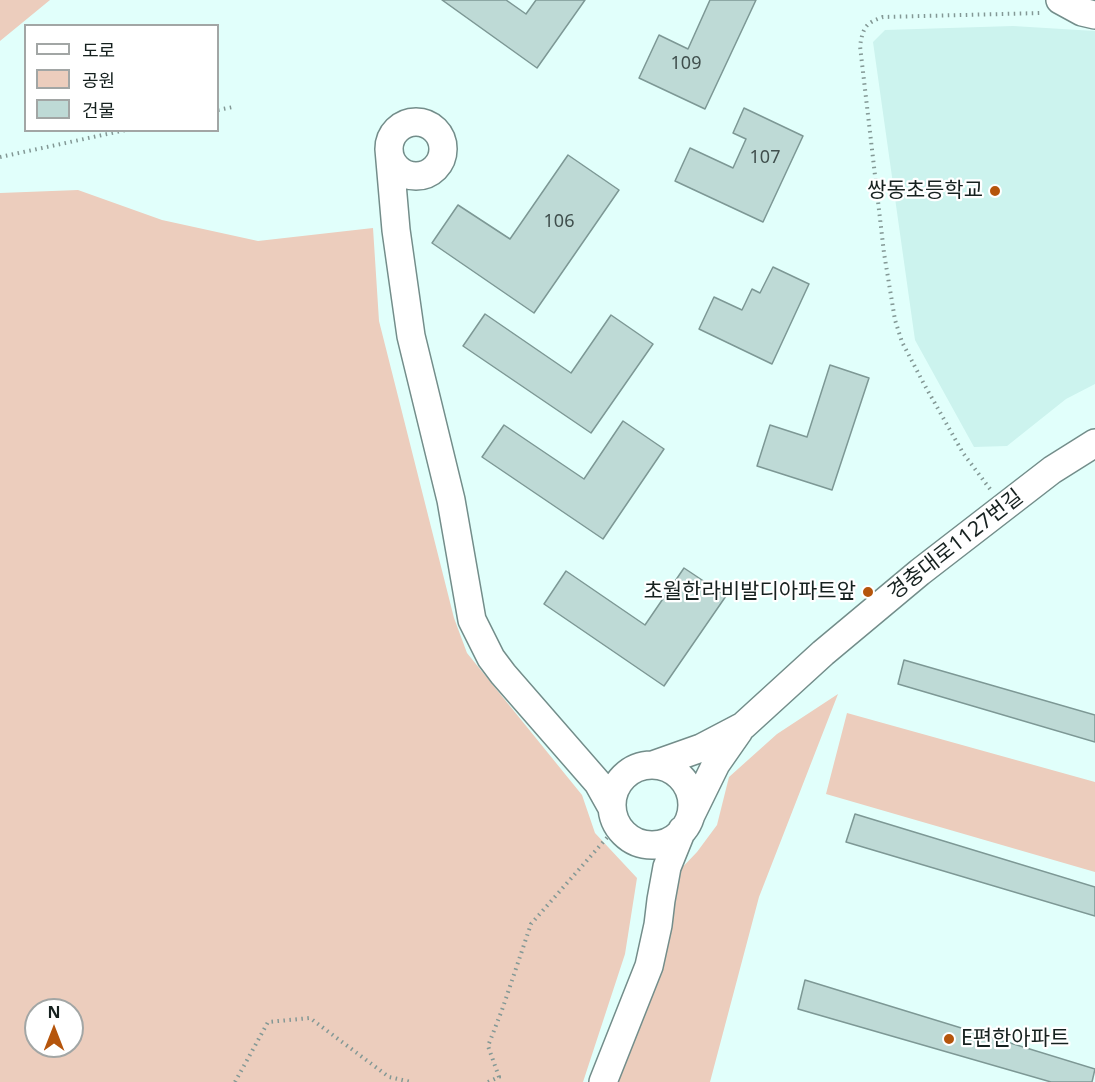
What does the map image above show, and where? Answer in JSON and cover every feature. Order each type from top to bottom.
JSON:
[{"type":"street","points":[[396,230],[399,207],[404,197],[427,173],[435,168],[443,152],[439,134],[424,123],[407,123],[394,134],[389,149],[396,230],[411,336],[453,511],[472,620],[491,658],[598,783],[619,827],[653,862],[657,872],[661,900]]},
{"type":"street","points":[[389,149],[391,158],[401,171],[418,175],[427,173]]},
{"type":"street","name":"경충대로1127번길","points":[[743,726],[823,653],[920,572],[1052,470],[1092,451]]},
{"type":"street","points":[[570,750],[596,768],[618,771],[646,766],[665,767],[677,773],[686,783],[692,801],[686,825],[672,839],[660,844],[647,844],[619,827],[613,795],[619,782],[628,773],[646,766],[701,748],[743,726]]},
{"type":"street","points":[[603,1082],[649,966],[667,867],[711,771],[743,726]]},
{"type":"path","points":[[1004,506],[963,453],[902,342],[895,320],[884,253],[861,46],[863,32],[869,22],[883,17],[1079,9]]},
{"type":"path","points":[[219,110],[233,107]]},
{"type":"path","points":[[0,157],[117,132]]},
{"type":"path","points":[[488,1082],[499,1077],[488,1046],[531,924],[619,827]]},
{"type":"path","points":[[235,1082],[268,1022],[310,1018],[389,1077],[411,1082]]},
{"type":"shaded area","name":"쌍동초등학교","points":[[1013,26],[1095,31],[1095,384],[1066,399],[1007,446],[974,447],[915,340],[873,42],[885,30]]},
{"type":"green space","points":[[0,0],[50,0],[0,41]]},
{"type":"green space","points":[[78,190],[162,220],[258,241],[373,228],[379,321],[454,618],[467,653],[582,795],[595,833],[637,878],[625,954],[583,1082],[0,1082],[0,193]]},
{"type":"green space","points":[[838,694],[759,897],[710,1082],[615,1082],[674,876],[697,852],[717,825],[729,777],[777,734]]},
{"type":"green space","points":[[847,713],[1095,782],[1095,872],[826,794]]},
{"type":"building","points":[[442,0],[506,0],[526,14],[536,0],[585,0],[537,68]]},
{"type":"building","points":[[710,0],[756,0],[705,109],[639,78],[659,35],[688,49]]},
{"type":"building","points":[[744,108],[803,136],[763,222],[675,181],[690,148],[733,168],[746,139],[733,133]]},
{"type":"building","points":[[568,155],[619,190],[534,313],[432,243],[458,205],[510,239]]},
{"type":"building","points":[[773,267],[809,284],[772,364],[699,329],[714,297],[742,310],[752,289],[760,293]]},
{"type":"building","points":[[485,314],[571,373],[611,315],[653,344],[591,433],[463,346]]},
{"type":"building","points":[[830,365],[869,378],[832,490],[757,466],[770,425],[807,437]]},
{"type":"building","points":[[623,421],[664,449],[603,539],[482,457],[504,425],[584,479]]},
{"type":"building","points":[[684,568],[726,596],[664,686],[544,604],[566,571],[645,625]]},
{"type":"building","points":[[904,660],[1095,715],[1095,742],[898,684]]},
{"type":"building","points":[[855,814],[1095,887],[1095,916],[846,842]]},
{"type":"building","name":"E편한아파트","points":[[805,980],[1095,1069],[1092,1082],[1051,1082],[798,1009]]},
{"type":"place","name":"쌍동초등학교","points":[[995,191]]},
{"type":"place","name":"초월한라비발디아파트앞","points":[[868,592]]},
{"type":"place","name":"E편한아파트","points":[[949,1039]]}]
